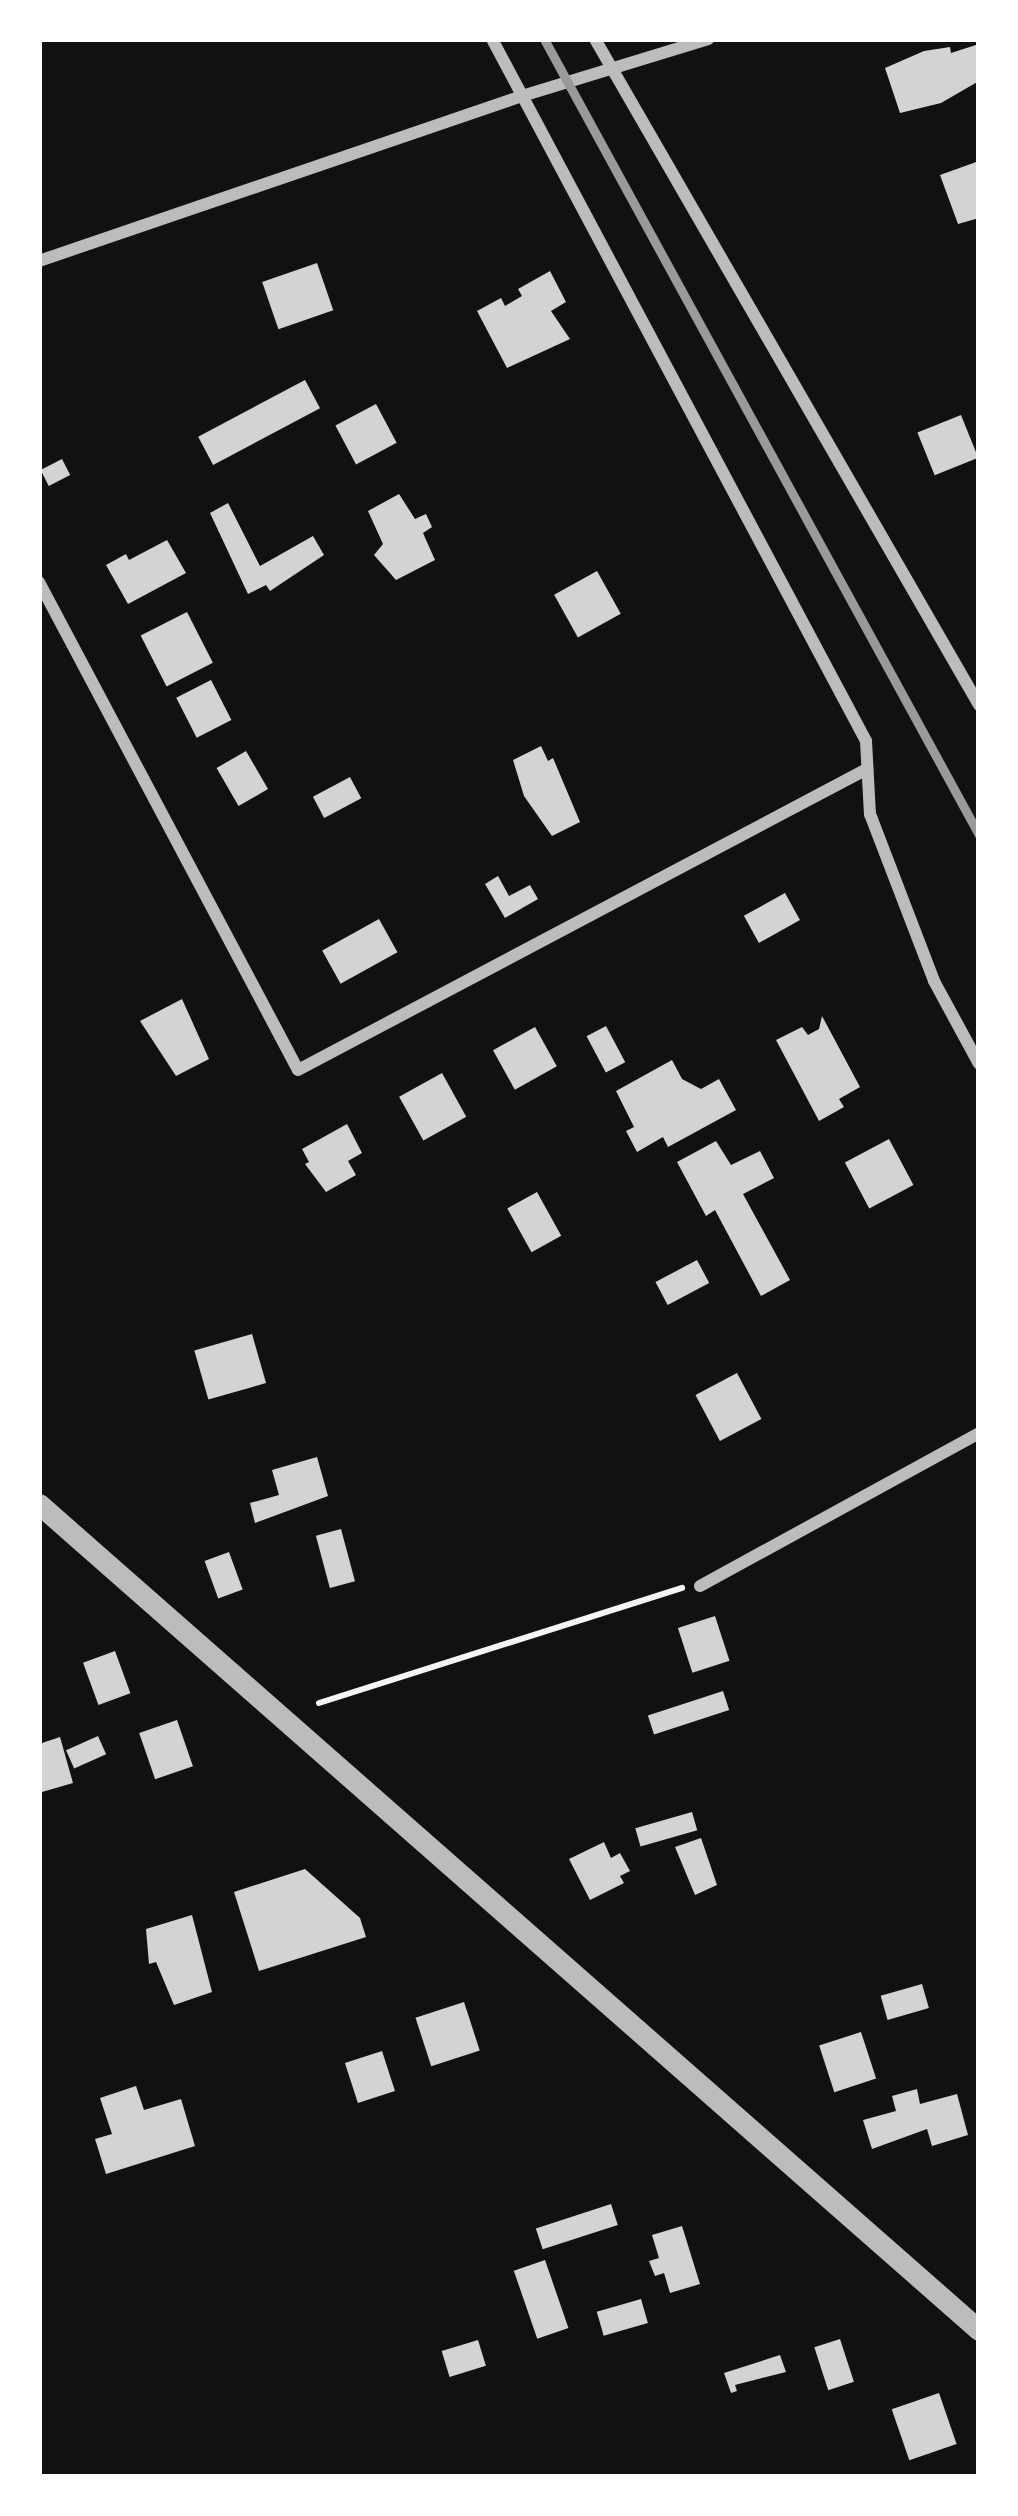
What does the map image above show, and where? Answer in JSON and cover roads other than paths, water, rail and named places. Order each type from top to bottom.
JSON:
[{"type":"street","points":[[492,39],[866,741],[870,814],[934,981],[979,1064]]},
{"type":"street","points":[[596,39],[977,699]]},
{"type":"street","points":[[39,261],[522,96],[708,39]]},
{"type":"street","points":[[39,582],[298,1070],[867,769]]},
{"type":"street","points":[[700,1586],[979,1432]]},
{"type":"street","points":[[39,1504],[979,2330]]},
{"type":"railway","points":[[544,39],[979,835]]}]
